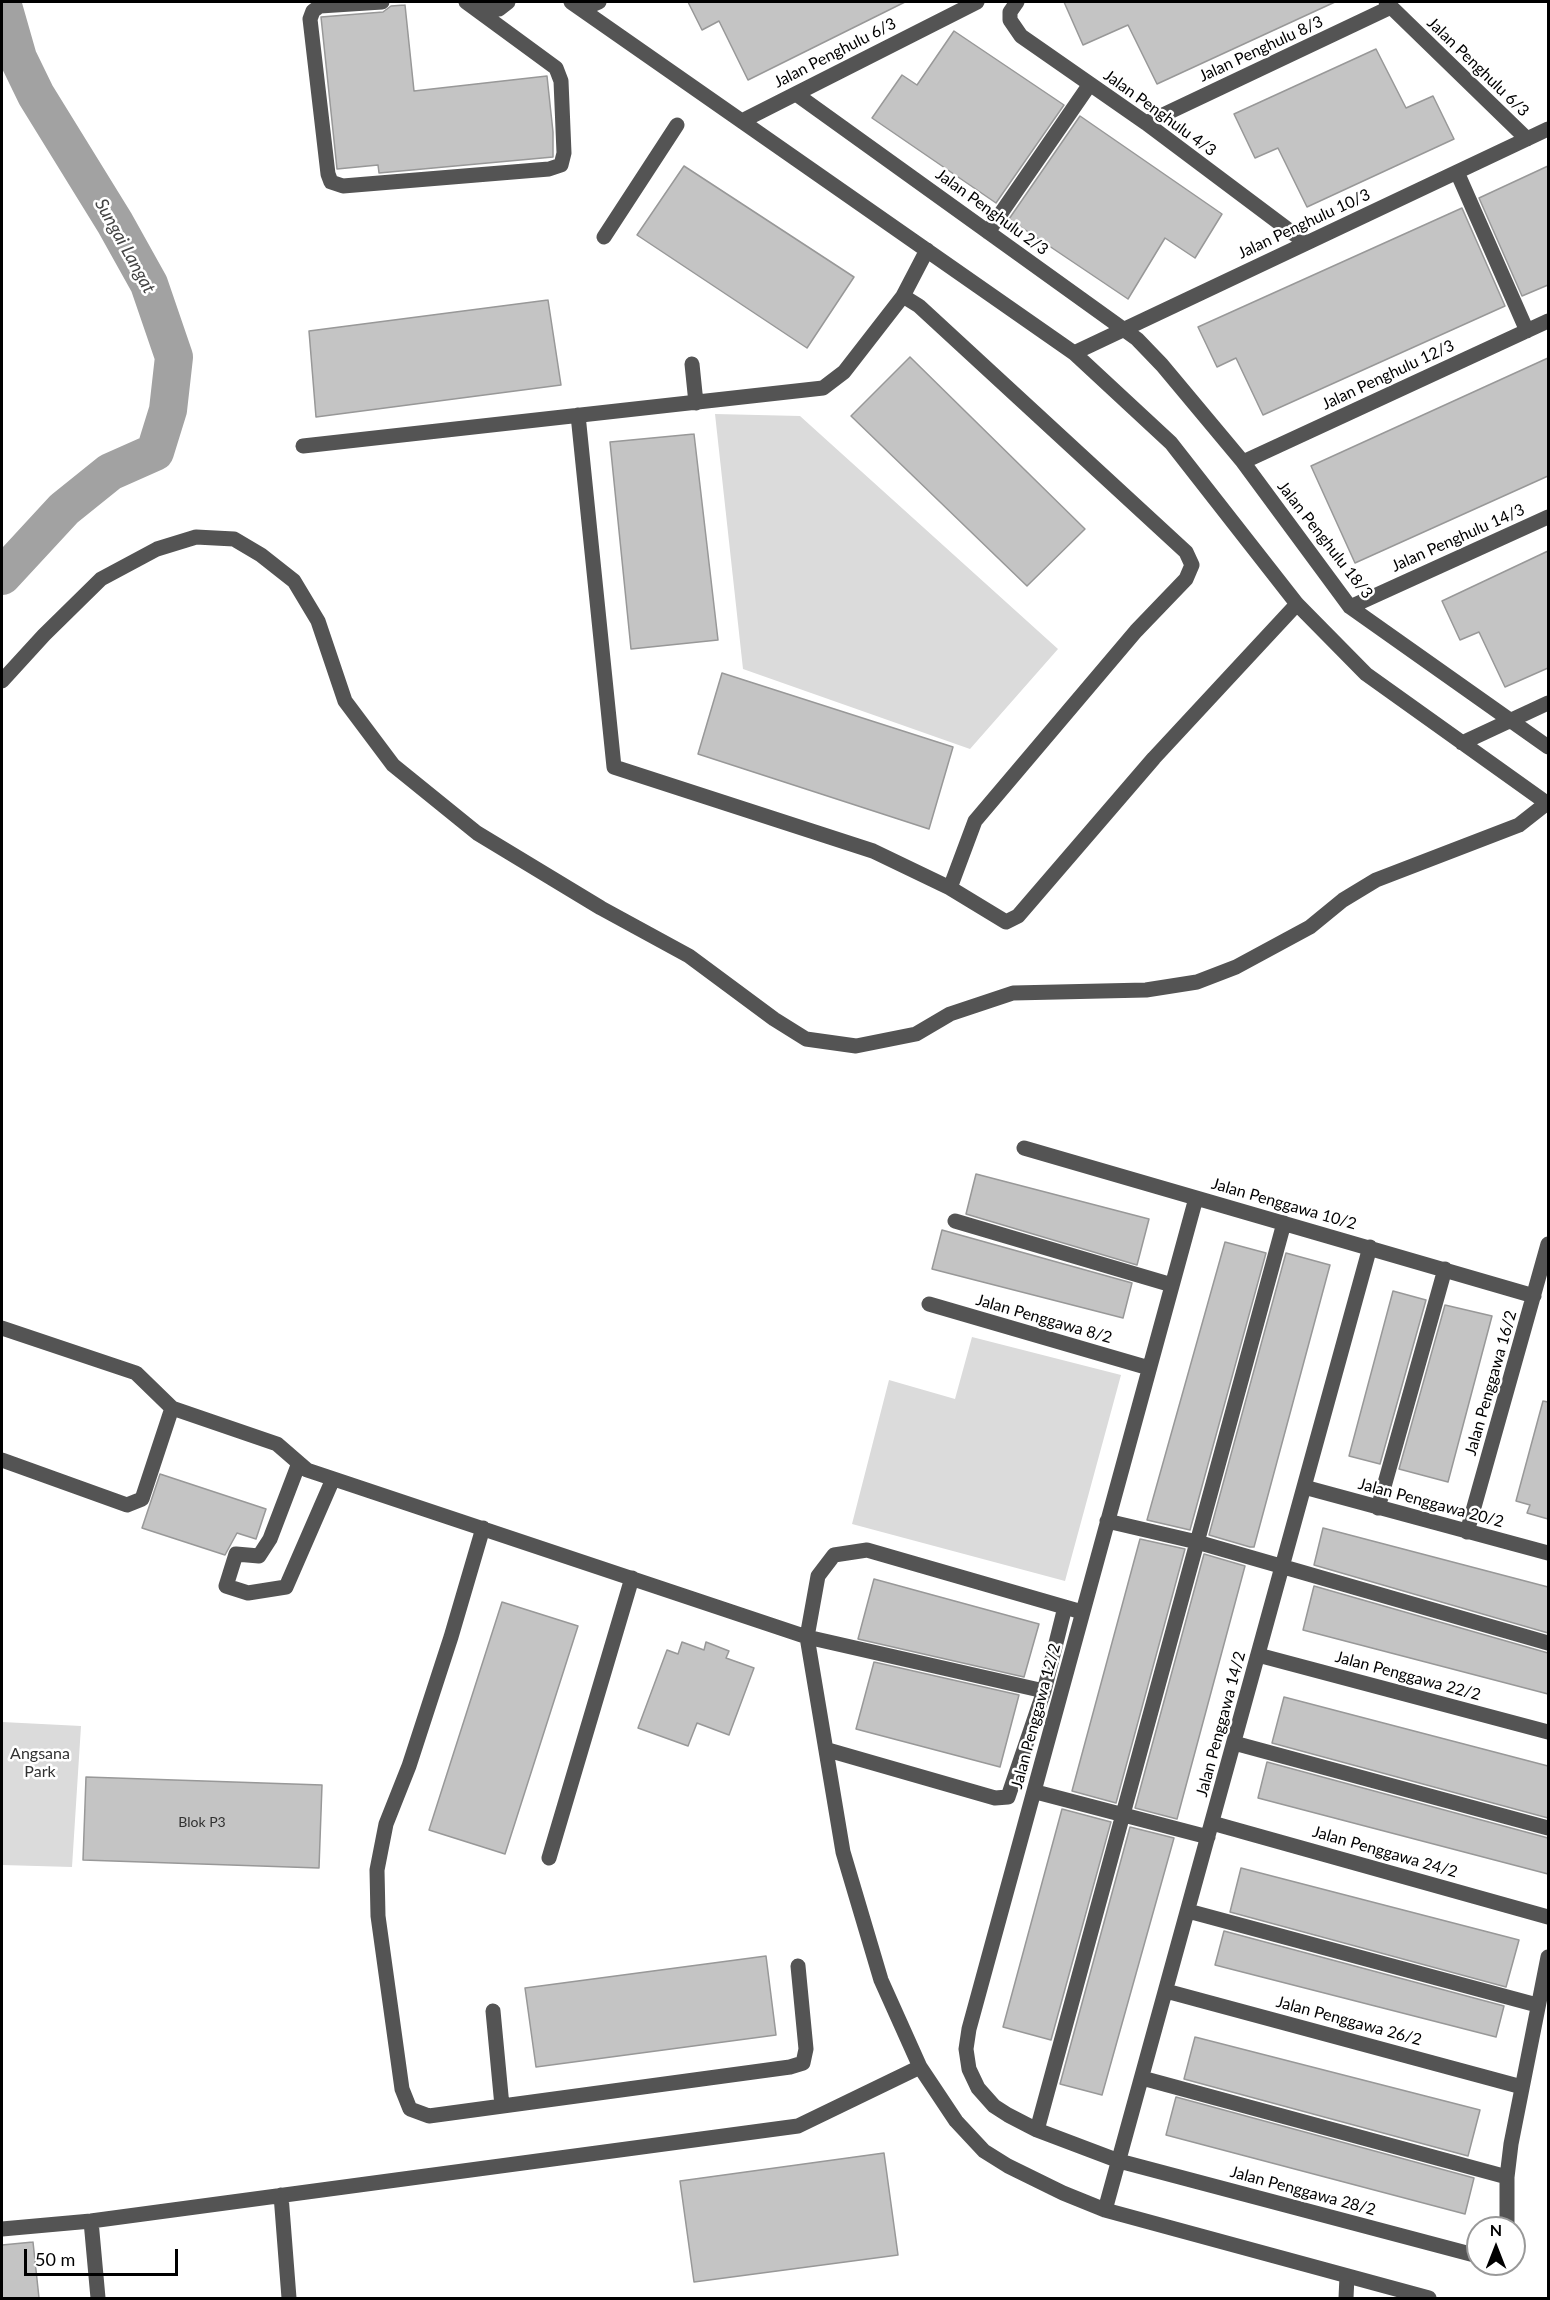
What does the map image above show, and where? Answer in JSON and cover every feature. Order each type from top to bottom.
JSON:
[{"type":"street","points":[[382,2],[320,6],[313,11],[310,19],[328,174],[331,183],[343,186],[549,169],[561,165],[564,153],[561,81],[556,68],[474,4]]},
{"type":"street","points":[[474,4],[499,9],[508,2]]},
{"type":"street","points":[[577,5],[599,2]]},
{"type":"street","name":"Jalan Penghulu 6/3","points":[[742,121],[977,2]]},
{"type":"street","name":"Jalan Penghulu 4/3","points":[[1017,2],[1010,12],[1010,20],[1021,36],[1146,123],[1306,243]]},
{"type":"street","name":"Jalan Penghulu 6/3","points":[[1388,4],[1523,135]]},
{"type":"street","name":"Jalan Penghulu 8/3","points":[[1146,123],[1388,4]]},
{"type":"street","points":[[2,681],[44,634],[101,579],[157,549],[196,537],[234,539],[261,555],[294,581],[318,621],[345,700],[393,765],[477,833],[601,908],[689,956],[806,1040],[856,1046],[916,1034],[950,1014],[1013,993],[1146,990],[1197,982],[1236,967],[1310,927],[1342,900],[1376,880],[1519,825],[1548,803],[1366,674],[1298,604],[1171,443],[1074,353],[577,5]]},
{"type":"street","points":[[988,232],[1090,84]]},
{"type":"street","name":"Jalan Penghulu 2/3","points":[[796,94],[1124,329],[1162,365]]},
{"type":"street","points":[[604,237],[677,125]]},
{"type":"street","name":"Jalan Penghulu 10/3","points":[[1074,353],[1457,172],[1523,135],[1548,129]]},
{"type":"street","points":[[1457,172],[1527,331]]},
{"type":"street","points":[[303,446],[823,388],[844,372],[903,296],[927,250]]},
{"type":"street","points":[[903,296],[919,306],[1186,552],[1192,566],[1186,579],[1136,631],[975,821],[950,888]]},
{"type":"street","name":"Jalan Penghulu 12/3","points":[[1243,462],[1548,321]]},
{"type":"street","points":[[692,364],[696,403]]},
{"type":"street","name":"Jalan Penghulu 18/3","points":[[1162,365],[1243,462],[1350,607],[1548,747]]},
{"type":"street","points":[[578,415],[614,767],[873,851],[950,888],[1006,922],[1018,916],[1154,758],[1298,604]]},
{"type":"street","name":"Jalan Penghulu 14/3","points":[[1350,607],[1548,517]]},
{"type":"street","points":[[1462,743],[1548,703]]},
{"type":"street","name":"Jalan Penggawa 10/2","points":[[1023,1148],[1445,1269],[1540,1289]]},
{"type":"street","name":"Jalan Penggawa 12/2","points":[[1119,2161],[1037,2130],[994,2106],[978,2088],[969,2069],[966,2049],[969,2029],[1036,1792],[1082,1612],[1196,1198]]},
{"type":"street","points":[[955,1221],[1172,1285]]},
{"type":"street","points":[[1037,2130],[1284,1223]]},
{"type":"street","name":"Jalan Penggawa 16/2","points":[[1467,1532],[1540,1289],[1548,1245]]},
{"type":"street","name":"Jalan Penggawa 14/2","points":[[1105,2210],[1370,1247]]},
{"type":"street","points":[[1378,1508],[1445,1269]]},
{"type":"street","name":"Jalan Penggawa 8/2","points":[[929,1304],[1149,1368]]},
{"type":"street","points":[[2,1328],[136,1373],[172,1408],[277,1444],[308,1470],[333,1479],[807,1637],[1044,1691]]},
{"type":"street","points":[[2,1460],[127,1505],[142,1499],[172,1408]]},
{"type":"street","points":[[299,1463],[270,1539],[259,1556],[236,1554],[226,1586],[248,1593],[286,1587],[333,1479]]},
{"type":"street","name":"Jalan Penggawa 20/2","points":[[1304,1487],[1548,1553]]},
{"type":"street","points":[[1107,1521],[1197,1542],[1548,1643]]},
{"type":"street","points":[[483,1528],[409,1766],[386,1824],[377,1870],[378,1916],[402,2089],[410,2109],[429,2116],[790,2067],[803,2063],[806,2049],[798,1966]]},
{"type":"street","points":[[1082,1612],[867,1550],[834,1555],[824,1565],[818,1576],[807,1637],[828,1750],[843,1852],[880,1980],[920,2067],[943,2104],[984,2151],[1008,2166],[1063,2193],[1105,2210],[1429,2298]]},
{"type":"street","points":[[549,1858],[632,1578]]},
{"type":"street","points":[[828,1750],[995,1798],[1008,1797],[1044,1691],[1065,1607]]},
{"type":"street","name":"Jalan Penggawa 22/2","points":[[1258,1655],[1548,1732]]},
{"type":"street","points":[[1234,1743],[1548,1828]]},
{"type":"street","name":"Jalan Penggawa 24/2","points":[[1036,1792],[1123,1816],[1210,1830],[1548,1917]]},
{"type":"street","points":[[1188,1911],[1538,2005]]},
{"type":"street","points":[[1507,2216],[1506,2177],[1548,1957]]},
{"type":"street","name":"Jalan Penggawa 26/2","points":[[1166,1991],[1522,2087]]},
{"type":"street","points":[[493,2011],[502,2106]]},
{"type":"street","points":[[2,2229],[91,2221],[798,2126],[920,2067]]},
{"type":"street","points":[[1142,2078],[1506,2177]]},
{"type":"street","name":"Jalan Penggawa 28/2","points":[[1119,2161],[1466,2253]]},
{"type":"street","points":[[281,2195],[289,2298]]},
{"type":"street","points":[[91,2221],[98,2298]]},
{"type":"street","points":[[1346,2298],[1347,2276]]},
{"type":"green space","points":[[715,414],[800,416],[1058,649],[970,749],[743,669]]},
{"type":"green space","points":[[972,1337],[1121,1375],[1065,1581],[852,1524],[889,1380],[955,1399]]},
{"type":"green space","name":"Angsana Park","points":[[2,1722],[81,1726],[72,1867],[2,1865]]},
{"type":"building","points":[[688,2],[905,2],[748,80],[719,21],[702,30]]},
{"type":"building","points":[[1064,2],[1335,2],[1157,84],[1128,25],[1083,45]]},
{"type":"building","points":[[405,5],[414,91],[547,76],[553,132],[553,157],[379,173],[378,165],[337,169],[321,17],[383,12],[391,6]]},
{"type":"building","points":[[954,31],[1064,105],[996,203],[872,118],[902,75],[917,85]]},
{"type":"building","points":[[1376,49],[1406,108],[1433,96],[1454,139],[1307,207],[1278,148],[1255,158],[1234,114]]},
{"type":"building","points":[[1080,116],[1222,214],[1195,258],[1165,238],[1128,299],[1009,219]]},
{"type":"building","points":[[684,166],[854,277],[807,348],[637,235]]},
{"type":"building","points":[[1548,166],[1548,285],[1522,296],[1479,198]]},
{"type":"building","points":[[1462,208],[1505,306],[1263,415],[1236,358],[1217,367],[1198,327]]},
{"type":"building","points":[[548,300],[561,385],[316,417],[309,331]]},
{"type":"building","points":[[910,357],[1085,529],[1027,586],[851,416]]},
{"type":"building","points":[[1548,358],[1548,476],[1355,563],[1311,466]]},
{"type":"building","points":[[694,434],[718,640],[631,649],[610,442]]},
{"type":"building","points":[[1548,551],[1548,668],[1505,687],[1479,632],[1460,640],[1442,601]]},
{"type":"building","points":[[722,673],[953,747],[929,829],[698,754]]},
{"type":"building","points":[[976,1174],[1149,1219],[1137,1265],[966,1214]]},
{"type":"building","points":[[942,1230],[1132,1283],[1123,1318],[932,1269]]},
{"type":"building","points":[[1225,1242],[1266,1253],[1190,1530],[1147,1520]]},
{"type":"building","points":[[1286,1253],[1330,1265],[1254,1547],[1250,1547],[1209,1535]]},
{"type":"building","points":[[1393,1291],[1426,1300],[1380,1464],[1349,1456]]},
{"type":"building","points":[[1445,1305],[1492,1316],[1448,1482],[1399,1469]]},
{"type":"building","points":[[1543,1401],[1548,1402],[1548,1519],[1527,1513],[1530,1505],[1516,1501]]},
{"type":"building","points":[[160,1474],[266,1509],[256,1539],[237,1533],[225,1555],[142,1528]]},
{"type":"building","points":[[1323,1528],[1548,1587],[1548,1633],[1314,1565]]},
{"type":"building","points":[[1140,1539],[1185,1549],[1116,1803],[1072,1791]]},
{"type":"building","points":[[1204,1554],[1245,1566],[1177,1819],[1135,1808]]},
{"type":"building","points":[[874,1579],[1039,1624],[1024,1677],[858,1639]]},
{"type":"building","points":[[1314,1586],[1548,1653],[1548,1694],[1303,1630]]},
{"type":"building","points":[[502,1602],[578,1626],[505,1854],[429,1830]]},
{"type":"building","points":[[682,1642],[704,1650],[706,1642],[729,1651],[726,1658],[754,1668],[729,1735],[697,1723],[688,1746],[638,1728],[667,1650],[678,1654]]},
{"type":"building","points":[[874,1662],[1019,1695],[1000,1767],[856,1729]]},
{"type":"building","points":[[1284,1697],[1548,1766],[1548,1818],[1272,1743]]},
{"type":"building","points":[[1267,1762],[1548,1838],[1548,1874],[1258,1798]]},
{"type":"building","points":[[86,1777],[322,1785],[319,1868],[83,1860]]},
{"type":"building","points":[[1062,1809],[1111,1822],[1051,2040],[1003,2027]]},
{"type":"building","points":[[1130,1827],[1174,1838],[1102,2095],[1060,2084]]},
{"type":"building","points":[[1241,1868],[1519,1940],[1506,1987],[1230,1912]]},
{"type":"building","points":[[1224,1931],[1504,2006],[1496,2037],[1215,1965]]},
{"type":"building","points":[[766,1956],[776,2035],[536,2067],[525,1988]]},
{"type":"building","points":[[1195,2037],[1480,2110],[1468,2156],[1184,2079]]},
{"type":"building","points":[[1176,2097],[1474,2178],[1465,2214],[1166,2135]]},
{"type":"building","points":[[884,2153],[898,2255],[694,2282],[680,2181]]},
{"type":"building","points":[[33,2242],[39,2298],[2,2298],[2,2245]]},
{"type":"waterway","name":"Sungai Langat","points":[[2,2],[18,58],[36,95],[115,223],[149,284],[174,357],[168,410],[155,452],[110,472],[64,509],[2,576]]}]
